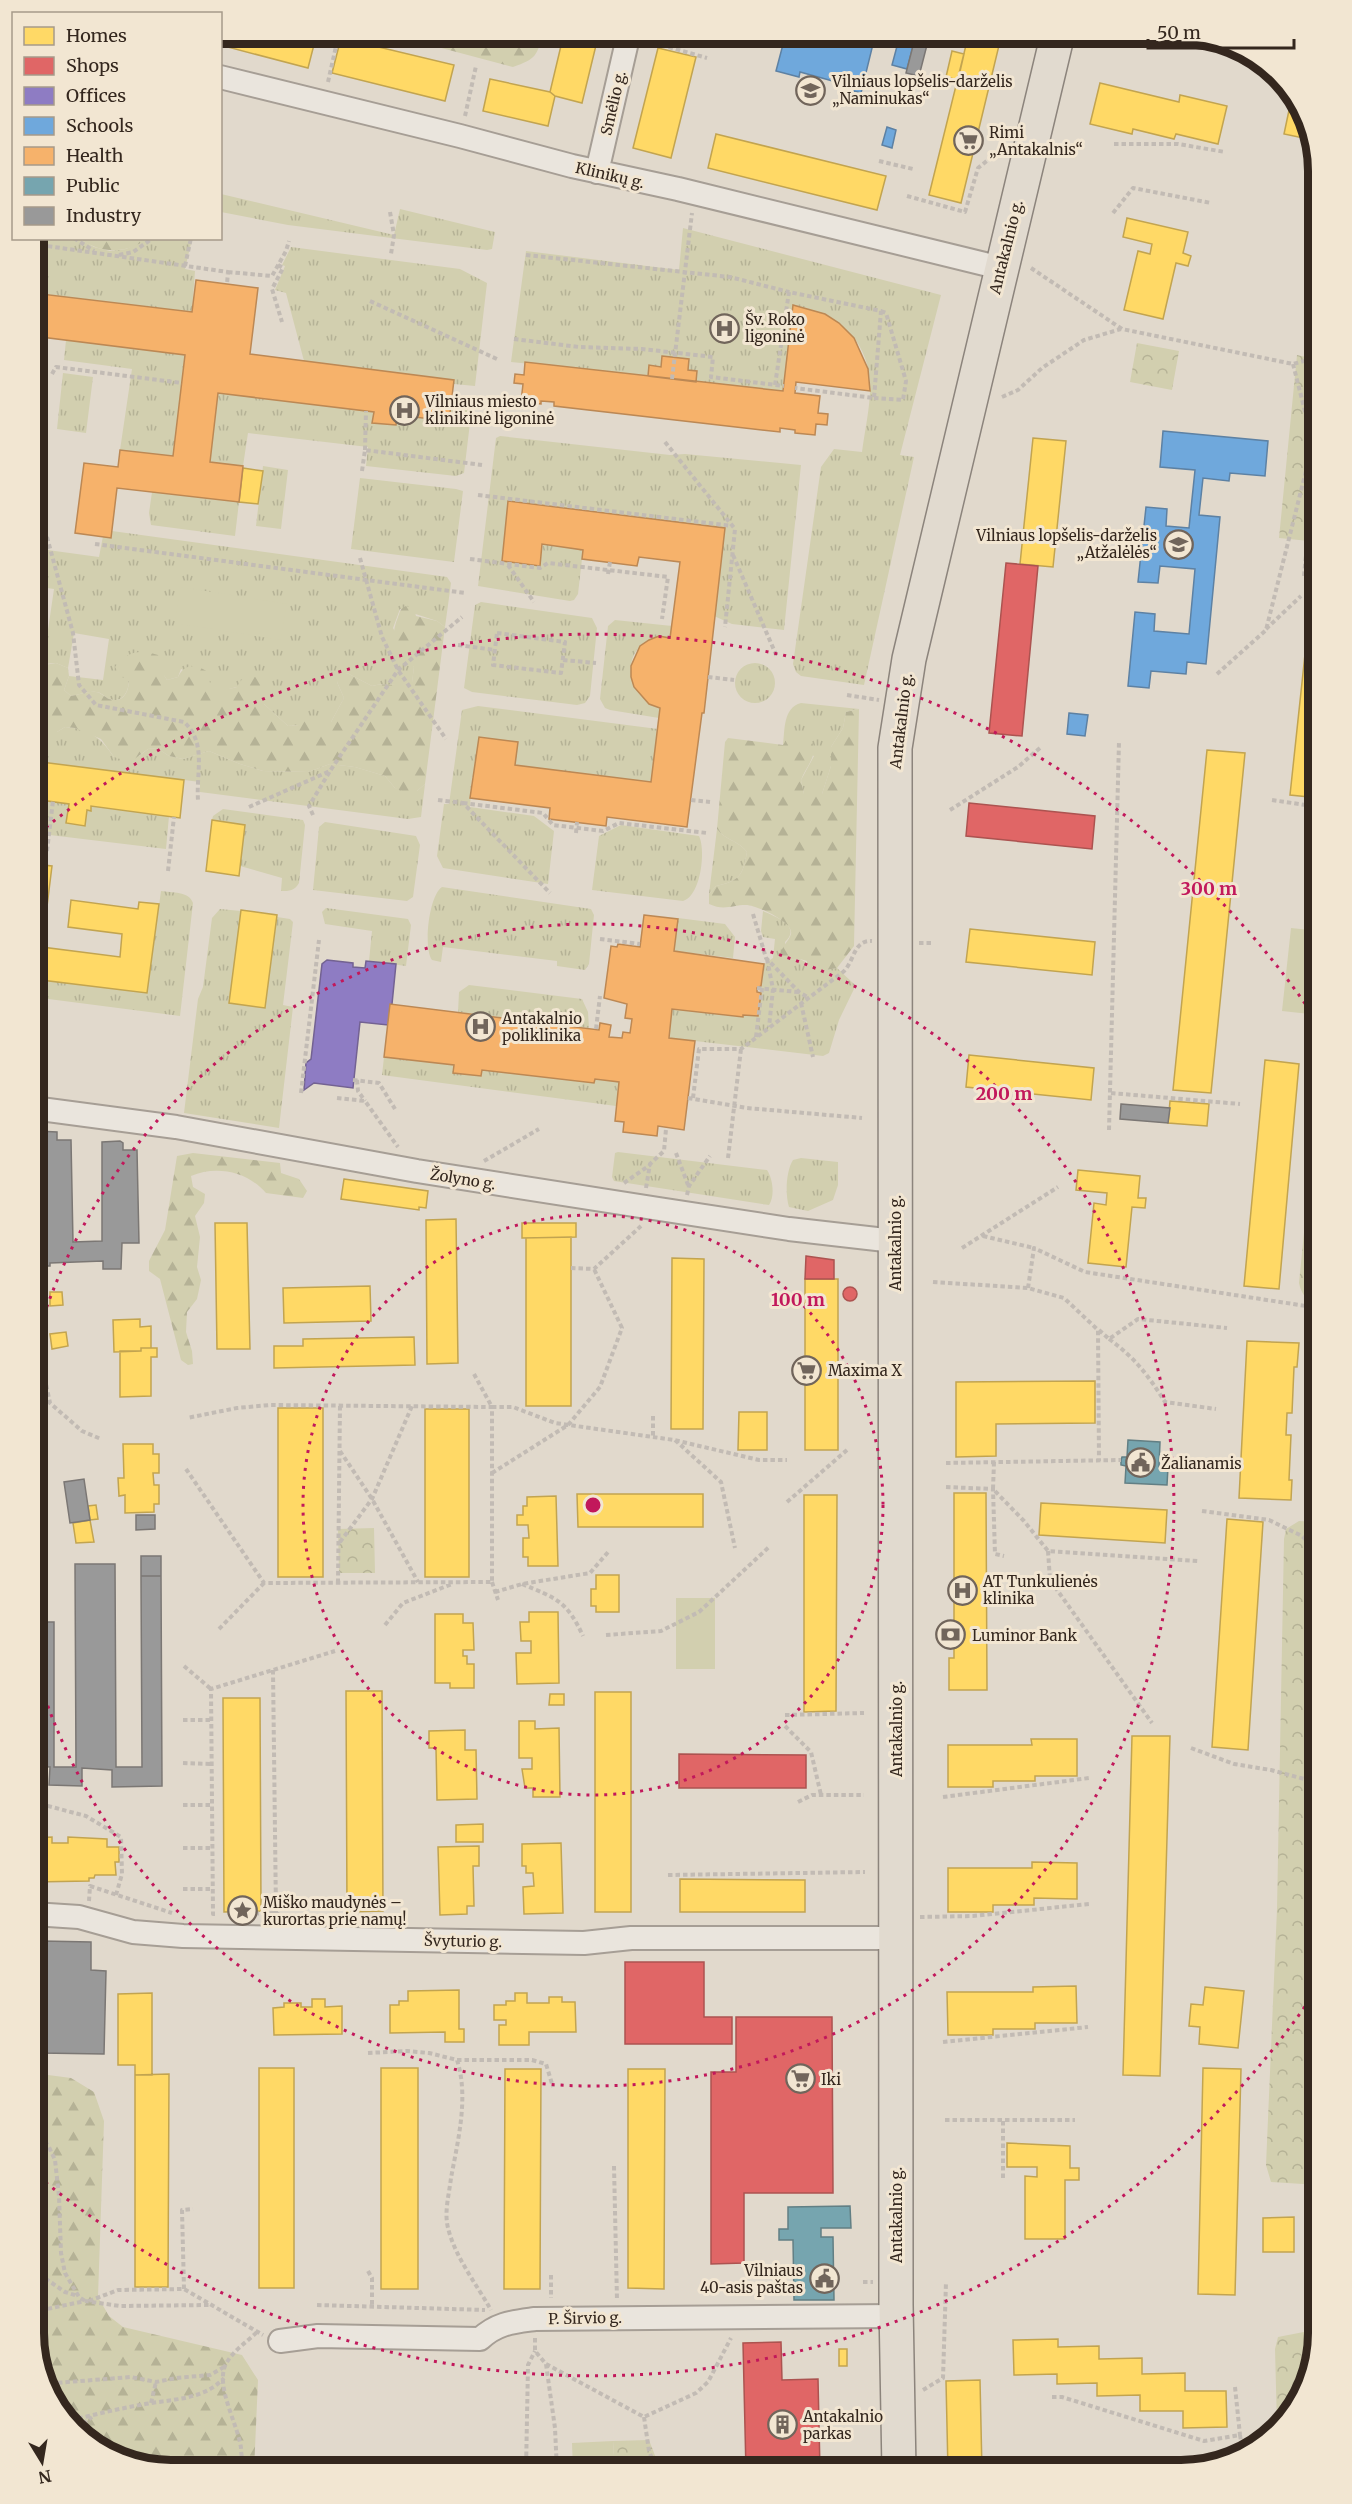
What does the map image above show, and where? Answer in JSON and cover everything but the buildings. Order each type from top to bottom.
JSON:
[{"type":"main road","name":"Antakalnio g.","points":[[899,2460],[896,2316],[904,1928],[894,1241],[895,760],[900,703],[1016,268],[1056,44]]},
{"type":"street","name":"Smėlio g.","points":[[597,172],[626,44]]},
{"type":"street","name":"Klinikų g.","points":[[222,78],[597,172],[1016,268]]},
{"type":"street","name":"Žolyno g.","points":[[44,1109],[176,1127],[417,1171],[651,1208],[894,1241]]},
{"type":"street","name":"Švyturio g.","points":[[44,1915],[87,1919],[133,1932],[183,1936],[584,1943],[631,1938],[904,1928]]},
{"type":"street","name":"P. Širvio g.","points":[[280,2341],[318,2336],[480,2339],[489,2331],[497,2317],[535,2319],[896,2316]]},
{"type":"path","points":[[328,82],[337,44]]},
{"type":"path","points":[[659,44],[706,58]]},
{"type":"path","points":[[465,116],[476,66]]},
{"type":"path","points":[[1114,144],[1178,144],[1225,152]]},
{"type":"path","points":[[908,196],[964,212],[978,168],[993,156]]},
{"type":"path","points":[[879,161],[913,169]]},
{"type":"path","points":[[1113,213],[1133,188],[1211,204]]},
{"type":"path","points":[[672,379],[695,194]]},
{"type":"path","points":[[390,212],[394,235],[390,254]]},
{"type":"path","points":[[77,240],[91,250],[107,255],[133,252],[150,240]]},
{"type":"path","points":[[185,266],[191,240]]},
{"type":"path","points":[[44,246],[228,272],[272,276],[288,241]]},
{"type":"path","points":[[526,255],[730,277],[886,312],[906,381],[903,400],[795,388]]},
{"type":"path","points":[[278,266],[283,268],[272,289],[282,322]]},
{"type":"path","points":[[1016,268],[1122,329],[1293,364],[1308,360]]},
{"type":"path","points":[[227,284],[228,272]]},
{"type":"path","points":[[775,385],[789,292]]},
{"type":"path","points":[[370,301],[497,359]]},
{"type":"path","points":[[874,398],[881,311]]},
{"type":"path","points":[[1002,397],[1017,390],[1042,368],[1084,340],[1122,329]]},
{"type":"path","points":[[514,339],[579,347],[675,352],[713,357],[711,377],[784,386]]},
{"type":"path","points":[[1293,364],[1308,423]]},
{"type":"path","points":[[52,374],[56,367],[182,382]]},
{"type":"path","points":[[362,471],[366,411]]},
{"type":"path","points":[[665,442],[735,530],[725,627]]},
{"type":"path","points":[[365,450],[483,465]]},
{"type":"path","points":[[1266,630],[1308,463]]},
{"type":"path","points":[[478,495],[733,526]]},
{"type":"path","points":[[1304,576],[1308,531]]},
{"type":"path","points":[[47,537],[73,633],[79,685],[96,705],[184,722],[191,729],[199,747],[198,800]]},
{"type":"path","points":[[95,544],[465,593]]},
{"type":"path","points":[[733,554],[777,657]]},
{"type":"path","points":[[360,558],[382,637],[398,670],[446,739]]},
{"type":"path","points":[[470,559],[540,568],[548,563],[608,572],[668,577],[662,619]]},
{"type":"path","points":[[608,572],[610,562]]},
{"type":"path","points":[[508,564],[534,602]]},
{"type":"path","points":[[1217,674],[1301,596]]},
{"type":"path","points":[[313,815],[309,806],[398,670],[462,617]]},
{"type":"path","points":[[497,633],[565,642],[563,660],[561,673],[493,665],[497,633]]},
{"type":"path","points":[[458,645],[495,650]]},
{"type":"path","points":[[563,660],[596,663]]},
{"type":"path","points":[[708,677],[734,680]]},
{"type":"path","points":[[847,695],[900,703]]},
{"type":"path","points":[[1109,1130],[1119,742]]},
{"type":"path","points":[[950,810],[1018,767],[1041,747]]},
{"type":"path","points":[[249,807],[330,771]]},
{"type":"path","points":[[438,800],[543,813],[553,825],[577,828],[603,831],[619,822],[707,833]]},
{"type":"path","points":[[691,800],[710,802]]},
{"type":"path","points":[[1272,800],[1308,805]]},
{"type":"path","points":[[46,851],[53,801]]},
{"type":"path","points":[[463,803],[550,893]]},
{"type":"path","points":[[168,871],[174,817]]},
{"type":"path","points":[[576,833],[577,822]]},
{"type":"path","points":[[753,914],[773,989],[769,1028]]},
{"type":"path","points":[[600,939],[640,944]]},
{"type":"path","points":[[301,1093],[319,940]]},
{"type":"path","points":[[862,1118],[735,1106],[691,1098],[699,1049],[741,1049],[850,966],[858,945],[865,941]]},
{"type":"path","points":[[917,943],[931,943]]},
{"type":"path","points":[[766,958],[799,992],[809,998]]},
{"type":"path","points":[[756,1037],[760,988],[799,992]]},
{"type":"path","points":[[596,1029],[600,996]]},
{"type":"path","points":[[801,1004],[813,1057]]},
{"type":"path","points":[[728,1158],[741,1049]]},
{"type":"path","points":[[395,1109],[379,1083],[355,1080],[358,1091],[417,1171]]},
{"type":"path","points":[[1111,1093],[1240,1104]]},
{"type":"path","points":[[337,1098],[365,1101]]},
{"type":"path","points":[[455,1177],[538,1129]]},
{"type":"path","points":[[571,1268],[594,1269],[651,1208],[650,1164],[664,1151],[666,1129]]},
{"type":"path","points":[[676,1153],[689,1186]]},
{"type":"path","points":[[684,1213],[689,1186],[710,1156]]},
{"type":"path","points":[[962,1248],[1058,1187]]},
{"type":"path","points":[[981,1235],[1034,1248],[1085,1272],[1306,1307],[1308,1292]]},
{"type":"path","points":[[1028,1288],[1034,1248]]},
{"type":"path","points":[[492,1474],[567,1425],[600,1387],[622,1328],[594,1269]]},
{"type":"path","points":[[933,1282],[1028,1288],[1064,1298],[1146,1371],[1165,1402],[1216,1409]]},
{"type":"path","points":[[1109,1339],[1138,1319],[1227,1328]]},
{"type":"path","points":[[1098,1330],[1099,1461]]},
{"type":"path","points":[[44,1374],[51,1403],[82,1431],[101,1439]]},
{"type":"path","points":[[474,1374],[492,1407],[492,1582],[498,1600]]},
{"type":"path","points":[[338,1583],[340,1405]]},
{"type":"path","points":[[187,1419],[259,1406],[513,1407],[555,1423],[674,1440],[759,1460],[788,1460]]},
{"type":"path","points":[[339,1543],[372,1500],[412,1406]]},
{"type":"path","points":[[653,1416],[653,1437]]},
{"type":"path","points":[[674,1440],[721,1482],[735,1548]]},
{"type":"path","points":[[339,1450],[372,1500],[418,1582]]},
{"type":"path","points":[[787,1502],[847,1450]]},
{"type":"path","points":[[946,1463],[1121,1461]]},
{"type":"path","points":[[994,1462],[995,1554],[1004,1556]]},
{"type":"path","points":[[186,1469],[264,1583]]},
{"type":"path","points":[[946,1487],[993,1489],[1024,1521],[1048,1551],[1050,1580],[1152,1723]]},
{"type":"path","points":[[1307,1509],[1308,1504]]},
{"type":"path","points":[[1202,1511],[1269,1520],[1302,1536],[1308,1542]]},
{"type":"path","points":[[606,1635],[661,1631],[699,1612],[769,1547]]},
{"type":"path","points":[[495,1592],[522,1584],[590,1573],[609,1551]]},
{"type":"path","points":[[1048,1551],[1198,1562]]},
{"type":"path","points":[[385,1625],[403,1604],[455,1582]]},
{"type":"path","points":[[219,1629],[264,1583],[492,1582]]},
{"type":"path","points":[[522,1584],[562,1602],[574,1616],[583,1636]]},
{"type":"path","points":[[211,1689],[334,1651]]},
{"type":"path","points":[[184,1666],[211,1689],[213,1914],[276,1914],[285,1918]]},
{"type":"path","points":[[273,1670],[276,1914]]},
{"type":"path","points":[[785,1715],[864,1713]]},
{"type":"path","points":[[183,1720],[211,1720]]},
{"type":"path","points":[[785,1726],[812,1752],[821,1795]]},
{"type":"path","points":[[1191,1748],[1234,1764],[1271,1770],[1308,1780]]},
{"type":"path","points":[[183,1763],[212,1764]]},
{"type":"path","points":[[943,1797],[1089,1778]]},
{"type":"path","points":[[798,1802],[812,1795],[864,1795]]},
{"type":"path","points":[[44,1804],[86,1816],[121,1837],[122,1874],[116,1895]]},
{"type":"path","points":[[183,1805],[212,1804]]},
{"type":"path","points":[[183,1848],[212,1848]]},
{"type":"path","points":[[668,1875],[865,1872]]},
{"type":"path","points":[[87,1919],[90,1886],[183,1917]]},
{"type":"path","points":[[183,1889],[213,1889]]},
{"type":"path","points":[[904,1928],[973,1916],[1089,1904]]},
{"type":"path","points":[[943,2042],[1089,2027]]},
{"type":"path","points":[[368,2053],[408,2051],[429,2053],[457,2060],[532,2060],[546,2064],[553,2087]]},
{"type":"path","points":[[457,2060],[463,2080],[459,2135],[446,2210],[448,2229],[458,2251],[497,2317]]},
{"type":"path","points":[[945,2120],[1075,2120]]},
{"type":"path","points":[[1003,2121],[1003,2178]]},
{"type":"path","points":[[44,2142],[55,2160],[61,2253],[65,2273],[79,2297]]},
{"type":"path","points":[[614,2166],[618,2318]]},
{"type":"path","points":[[184,2289],[182,2210],[193,2209]]},
{"type":"path","points":[[368,2271],[372,2278],[372,2307]]},
{"type":"path","points":[[44,2278],[65,2292],[87,2301],[120,2306],[212,2305]]},
{"type":"path","points":[[923,2391],[943,2378],[946,2282]]},
{"type":"path","points":[[44,2310],[87,2301],[118,2290],[184,2289],[256,2331],[224,2367],[210,2375],[156,2382],[131,2377],[54,2383]]},
{"type":"path","points":[[318,2305],[497,2317]]},
{"type":"path","points":[[644,2417],[696,2393],[708,2382],[730,2342],[738,2316]]},
{"type":"path","points":[[526,2460],[528,2366],[535,2351],[535,2319]]},
{"type":"path","points":[[535,2351],[546,2364],[644,2417]]},
{"type":"path","points":[[546,2364],[555,2428],[556,2460]]},
{"type":"path","points":[[224,2367],[228,2406],[240,2438],[242,2460]]},
{"type":"path","points":[[77,2419],[195,2395],[215,2387],[224,2378]]},
{"type":"path","points":[[151,2403],[156,2382]]},
{"type":"path","points":[[1235,2387],[1242,2446]]},
{"type":"path","points":[[1052,2397],[1062,2397],[1204,2441],[1240,2436]]},
{"type":"path","points":[[82,2424],[95,2415]]},
{"type":"path","points":[[644,2417],[653,2460]]},
{"type":"green space","points":[[426,44],[540,44],[531,59],[513,67]]},
{"type":"green space","points":[[222,194],[394,235],[400,209],[495,232],[492,249],[487,250],[288,225],[222,212]]},
{"type":"green space","points":[[683,228],[941,295],[900,455],[914,457],[864,685],[801,676],[796,672],[793,664],[821,467],[834,449],[862,452],[869,408],[868,366],[855,340],[846,329],[822,314],[793,305],[783,391],[696,382],[697,371],[688,370],[689,359],[662,356],[661,367],[649,366],[648,376],[511,362],[526,251],[679,270]]},
{"type":"green space","points":[[44,240],[82,240],[94,247],[110,251],[126,249],[145,240],[192,240],[185,269],[195,271],[192,312],[44,294]]},
{"type":"green space","points":[[82,240],[145,240],[122,250],[105,250]]},
{"type":"green space","points":[[291,247],[460,269],[487,283],[475,386],[454,384],[454,380],[304,361],[286,293],[275,290],[285,266],[282,265]]},
{"type":"green space","points":[[66,340],[185,355],[173,456],[120,450],[132,369],[64,360]]},
{"type":"green space","points":[[1137,343],[1179,351],[1172,390],[1130,382]]},
{"type":"green space","points":[[1297,355],[1308,358],[1308,541],[1279,538]]},
{"type":"green space","points":[[63,373],[93,377],[86,433],[57,429]]},
{"type":"green space","points":[[218,393],[374,412],[373,423],[395,425],[397,415],[449,421],[451,404],[472,406],[464,473],[456,476],[366,466],[368,447],[248,433],[243,466],[210,462]]},
{"type":"green space","points":[[500,436],[670,455],[685,454],[801,465],[784,630],[732,624],[714,616],[725,528],[508,501],[502,561],[539,566],[543,544],[583,550],[578,594],[574,600],[570,601],[478,586],[496,438]]},
{"type":"green space","points":[[263,466],[288,470],[281,529],[256,526]]},
{"type":"green space","points":[[360,478],[463,491],[454,562],[351,549]]},
{"type":"green space","points":[[152,492],[239,502],[235,536],[151,525],[149,513]]},
{"type":"green space","points":[[112,531],[447,577],[451,583],[445,627],[437,621],[400,609],[393,628],[414,667],[412,683],[372,686],[347,673],[337,682],[344,698],[331,722],[288,726],[264,704],[264,698],[237,687],[217,689],[181,669],[178,677],[167,680],[160,669],[160,662],[129,679],[125,695],[118,700],[109,699],[96,692],[71,696],[64,690],[69,676],[103,680],[109,639],[74,633],[68,668],[56,663],[44,664],[54,589],[44,588],[44,550],[99,557],[103,536],[111,537]]},
{"type":"green space","points":[[181,587],[287,604],[281,640],[175,623]]},
{"type":"green space","points":[[481,602],[592,618],[597,628],[590,696],[585,703],[577,705],[472,692],[464,688],[475,605]]},
{"type":"green space","points":[[406,606],[414,608],[416,616],[437,621],[445,627],[425,784],[417,791],[407,793],[395,788],[385,776],[355,767],[330,764],[308,772],[263,771],[209,751],[183,759],[169,756],[157,748],[148,749],[133,760],[126,761],[114,757],[101,739],[75,728],[65,727],[57,732],[44,733],[44,665],[56,663],[68,668],[69,676],[64,690],[71,696],[96,692],[109,699],[118,700],[127,692],[129,679],[121,677],[115,667],[129,655],[140,652],[158,655],[167,680],[178,677],[187,667],[195,666],[208,672],[210,683],[220,689],[237,687],[242,679],[249,676],[266,681],[268,693],[264,704],[288,726],[299,725],[306,716],[317,716],[323,721],[331,722],[344,698],[337,682],[339,676],[347,673],[372,686],[402,685],[412,682],[414,667],[399,650],[394,639],[395,626],[401,609]]},
{"type":"green space","points":[[615,620],[672,626],[670,638],[655,639],[643,644],[635,653],[631,664],[636,689],[646,700],[660,708],[659,718],[610,710],[605,708],[600,699],[608,626]]},
{"type":"green space","points":[[755,663],[763,664],[769,669],[774,675],[774,691],[769,697],[763,702],[755,703],[747,702],[741,697],[736,691],[735,683],[736,675],[741,669],[747,664]]},
{"type":"green space","points":[[801,703],[859,709],[846,712],[843,728],[831,747],[831,766],[822,794],[804,794],[801,780],[814,756],[783,745],[788,714],[791,709]]},
{"type":"green space","points":[[478,706],[658,729],[651,782],[472,777],[470,807],[534,816],[554,831],[548,884],[443,868],[437,856],[444,804],[449,804],[462,710]]},
{"type":"green space","points":[[859,709],[854,946],[837,968],[810,973],[807,961],[787,960],[780,955],[791,934],[787,924],[751,906],[724,907],[709,904],[709,894],[716,886],[730,882],[742,872],[747,852],[717,829],[725,742],[728,738],[783,745],[789,737],[799,740],[810,738],[814,749],[812,759],[801,780],[804,794],[822,794],[831,766],[831,747],[843,728],[846,712]]},
{"type":"green space","points":[[65,727],[88,732],[104,744],[114,757],[139,756],[148,749],[157,748],[169,756],[183,759],[209,751],[263,771],[308,772],[330,764],[355,767],[385,776],[395,788],[417,791],[425,784],[421,817],[408,819],[200,792],[200,782],[44,762],[44,732],[57,732]]},
{"type":"green space","points":[[44,801],[69,804],[66,823],[84,826],[87,810],[91,811],[91,806],[169,816],[166,849],[44,834]]},
{"type":"green space","points":[[223,809],[303,820],[305,825],[299,883],[295,888],[281,891],[282,878],[240,866],[245,825],[212,820],[213,816]]},
{"type":"green space","points":[[325,822],[416,836],[420,845],[413,897],[407,901],[313,890],[319,827]]},
{"type":"green space","points":[[621,825],[699,836],[702,861],[698,882],[689,897],[683,901],[592,890],[599,836]]},
{"type":"green space","points":[[717,829],[747,852],[739,876],[730,882],[716,886],[709,894]]},
{"type":"green space","points":[[442,887],[591,909],[594,915],[589,964],[585,970],[557,966],[557,961],[443,947],[441,962],[432,960],[428,945],[429,922],[434,900]]},
{"type":"green space","points":[[161,891],[184,894],[193,903],[180,1016],[44,998],[44,979],[147,993]]},
{"type":"green space","points":[[326,908],[408,919],[411,925],[406,966],[369,961],[372,931],[325,924],[322,912]]},
{"type":"green space","points":[[220,909],[241,911],[265,1008],[277,917],[290,919],[293,922],[283,1005],[293,1007],[279,1128],[184,1113],[198,999],[203,987],[212,918]]},
{"type":"green space","points":[[763,911],[780,919],[791,931],[785,942],[787,960],[800,959],[821,971],[837,968],[854,984],[854,989],[839,1020],[829,1053],[823,1056],[669,1038],[672,1009],[742,1017],[743,1015],[758,1016],[764,964],[773,958],[775,939],[763,937],[761,931]]},
{"type":"green space","points":[[678,918],[725,924],[735,937],[733,958],[674,951]]},
{"type":"green space","points":[[1291,928],[1308,930],[1308,1014],[1282,1011]]},
{"type":"green space","points":[[469,985],[582,999],[588,1012],[589,1028],[458,1012],[459,992]]},
{"type":"green space","points":[[384,1057],[454,1065],[454,1073],[481,1076],[482,1070],[594,1083],[595,1079],[619,1082],[616,1106],[382,1075]]},
{"type":"green space","points":[[193,1153],[280,1163],[281,1173],[299,1179],[307,1191],[303,1198],[266,1193],[250,1180],[232,1172],[211,1171],[191,1176],[193,1187],[205,1194],[204,1203],[195,1216],[200,1237],[197,1267],[201,1280],[197,1299],[187,1312],[186,1332],[192,1351],[193,1364],[188,1365],[181,1360],[160,1279],[149,1271],[149,1261],[165,1230],[177,1156]]},
{"type":"green space","points":[[615,1153],[767,1170],[771,1178],[771,1201],[769,1205],[614,1181],[612,1177]]},
{"type":"green space","points":[[801,1158],[838,1162],[838,1185],[833,1200],[808,1211],[789,1207],[787,1196],[789,1170],[793,1160]]},
{"type":"green space","points":[[1308,1192],[1308,1299],[1301,1291],[1299,1283]]},
{"type":"green space","points":[[1299,1521],[1308,1521],[1308,2184],[1271,2182],[1266,2165],[1277,1909],[1286,1529]]},
{"type":"green space","points":[[374,1528],[375,1573],[339,1573],[338,1529]]},
{"type":"green space","points":[[676,1598],[715,1598],[715,1669],[676,1669]]},
{"type":"green space","points":[[44,2074],[71,2078],[94,2092],[104,2121],[98,2297],[109,2316],[123,2327],[242,2355],[258,2380],[254,2460],[162,2460],[129,2454],[107,2444],[93,2434],[70,2411],[60,2397],[50,2375],[44,2342]]},
{"type":"green space","points":[[1308,2331],[1302,2375],[1287,2404],[1277,2417],[1275,2349],[1278,2337]]},
{"type":"green space","points":[[649,2440],[657,2460],[614,2460],[613,2441]]},
{"type":"green space","points":[[613,2441],[614,2460],[573,2460],[572,2443]]},
{"type":"place","name":"Vilniaus lopšelis-darželis „Naminukas“","points":[[811,90]]},
{"type":"place","name":"Rimi „Antakalnis“","points":[[968,141]]},
{"type":"place","name":"Šv. Roko ligoninė","points":[[724,328]]},
{"type":"place","name":"Vilniaus miesto klinikinė ligoninė","points":[[404,410]]},
{"type":"place","name":"Vilniaus lopšelis-darželis „Atžalėlės“","points":[[1178,544]]},
{"type":"place","name":"Antakalnio poliklinika","points":[[481,1027]]},
{"type":"place","name":"Maxima X","points":[[807,1370]]},
{"type":"place","name":"Žalianamis","points":[[1140,1463]]},
{"type":"place","name":"AT Tunkulienės klinika","points":[[962,1590]]},
{"type":"place","name":"Luminor Bank","points":[[951,1635]]},
{"type":"place","name":"Miško maudynės – kurortas prie namų!","points":[[242,1911]]},
{"type":"place","name":"Iki","points":[[800,2079]]},
{"type":"place","name":"Vilniaus 40-asis paštas","points":[[824,2279]]},
{"type":"place","name":"Antakalnio parkas","points":[[782,2425]]}]
